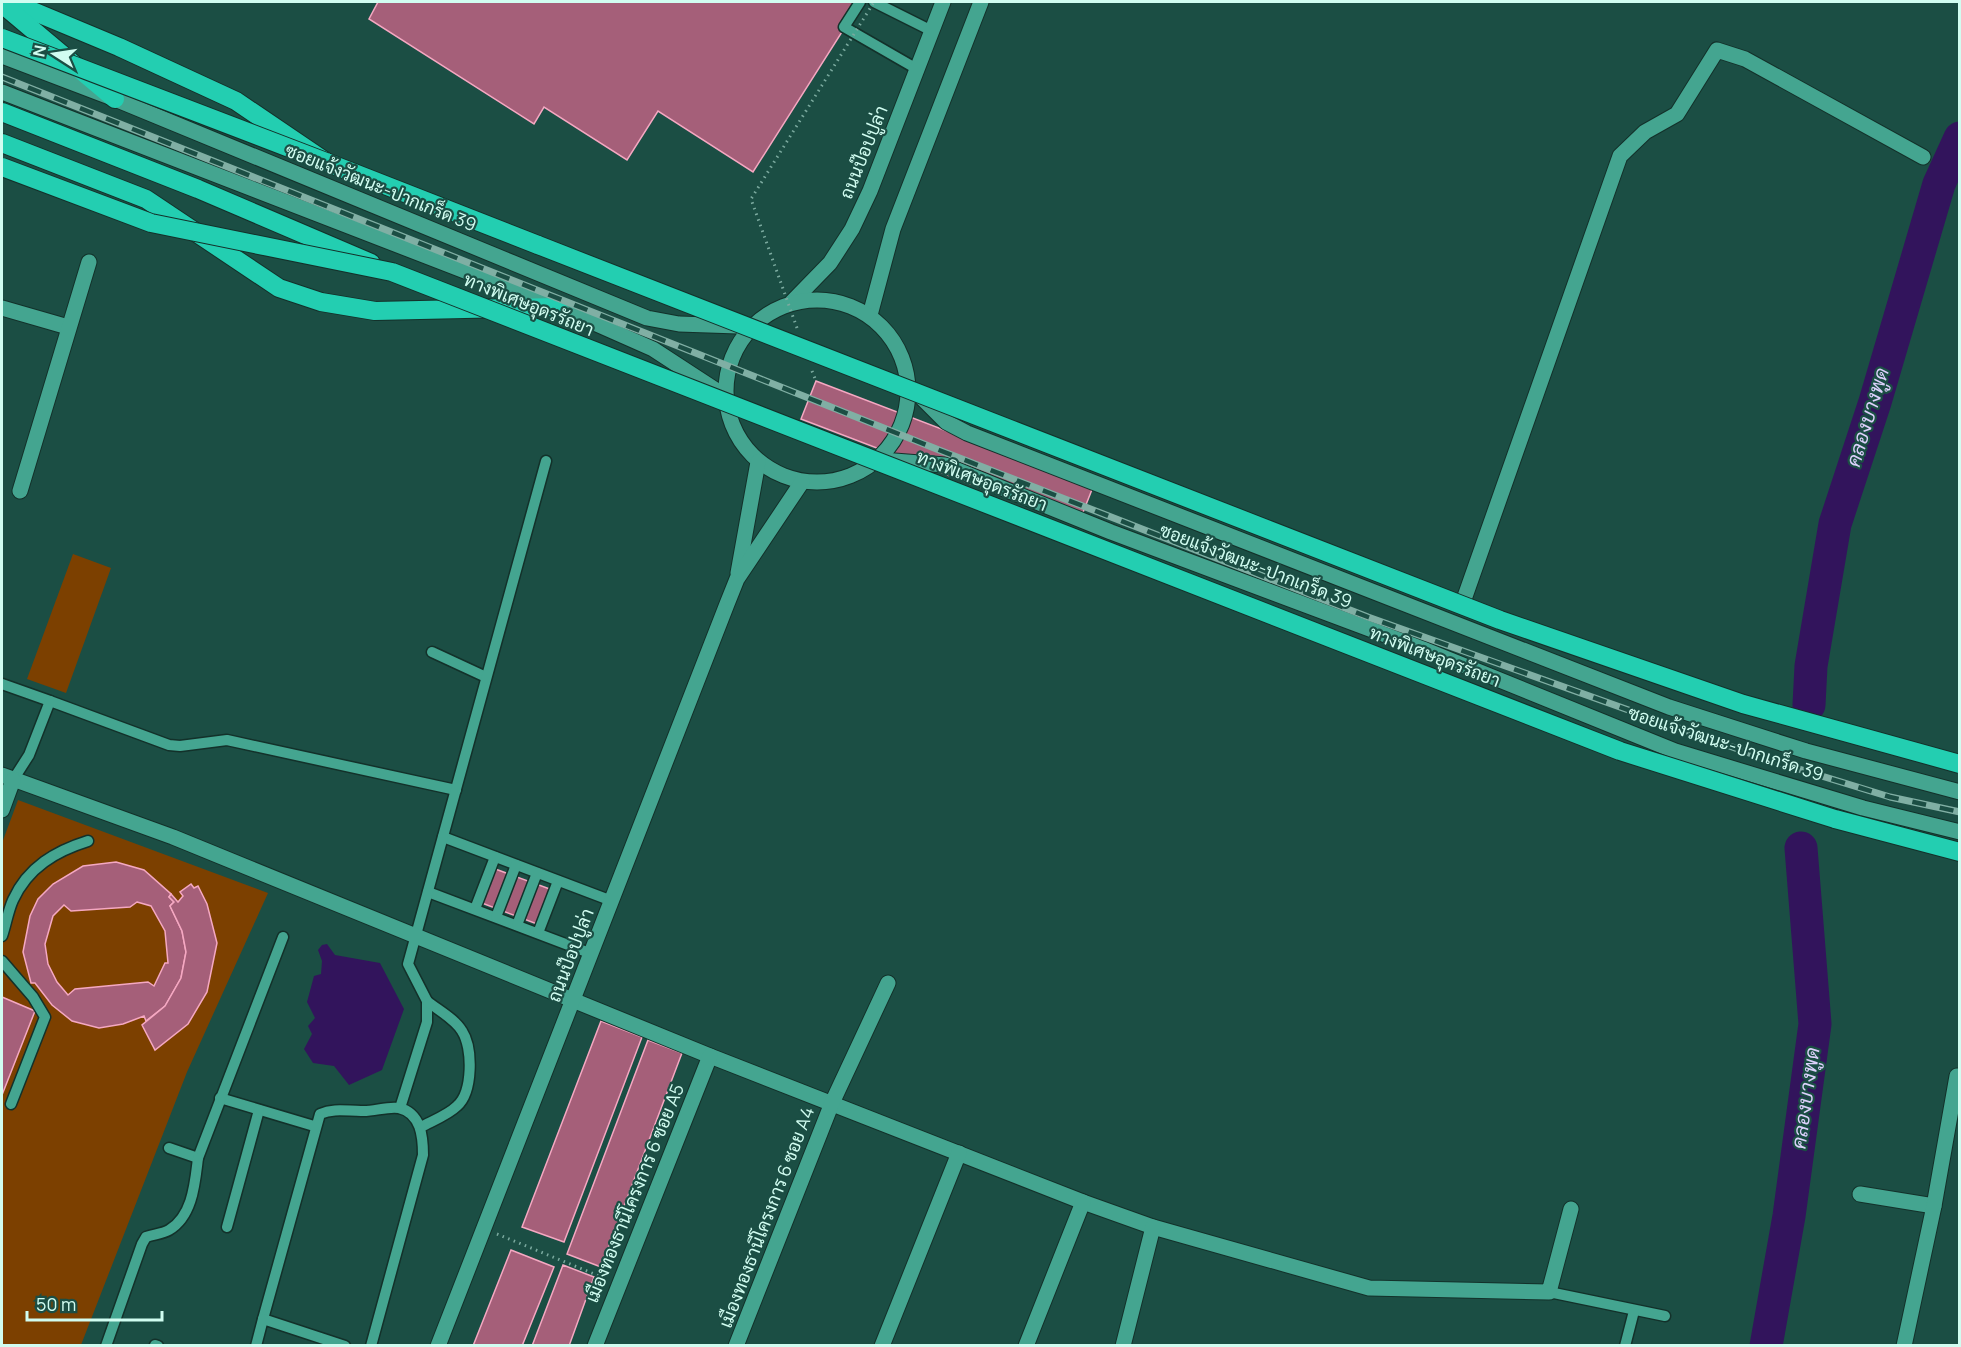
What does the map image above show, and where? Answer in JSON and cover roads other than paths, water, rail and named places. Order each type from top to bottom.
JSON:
[{"type":"highway","points":[[11,2],[120,46],[236,101],[326,162]]},
{"type":"highway","points":[[2,4],[115,99]]},
{"type":"highway","points":[[2,38],[1462,605],[1743,704],[1959,764]]},
{"type":"highway","name":"ทางพิเศษอุดรรัถยา","points":[[2,112],[198,189],[392,272],[1620,751],[1835,819],[1959,852]]},
{"type":"highway","points":[[2,143],[146,199],[279,288],[321,302],[375,311],[558,307]]},
{"type":"highway","points":[[2,167],[151,223],[392,272]]},
{"type":"street","name":"ถนนป๊อปปูล่า","points":[[792,302],[830,263],[852,229],[870,191],[943,2]]},
{"type":"street","points":[[870,315],[893,229],[981,2]]},
{"type":"street","points":[[1462,605],[1620,156],[1645,132],[1677,114],[1717,50],[1745,59],[1923,157]]},
{"type":"street","name":"ซอยแจ้งวัฒนะ-ปากเกร็ด 39","points":[[2,56],[115,99],[647,318],[679,324],[751,326]]},
{"type":"street","points":[[2,92],[558,307],[653,349],[725,396]]},
{"type":"street","points":[[20,491],[89,262]]},
{"type":"street","name":"ซอยแจ้งวัฒนะ-ปากเกร็ด 39","points":[[909,384],[903,421],[896,438],[878,460],[855,475],[829,482],[802,482],[779,475],[758,462],[735,432],[725,396],[731,358],[751,326],[770,311],[792,302],[828,300],[846,303],[870,315],[897,345],[909,384],[930,409],[946,422],[967,433],[1669,707],[1806,751],[1959,792]]},
{"type":"street","points":[[2,309],[68,327]]},
{"type":"street","name":"ซอยแจ้งวัฒนะ-ปากเกร็ด 39","points":[[878,460],[945,465],[1111,532],[1423,649],[1675,751],[1863,808],[1959,832]]},
{"type":"street","points":[[737,579],[758,462]]},
{"type":"street","points":[[737,579],[802,482]]},
{"type":"street","name":"ถนนป๊อปปูล่า","points":[[438,1346],[737,579]]},
{"type":"street","points":[[2,810],[7,777],[173,837],[416,937],[574,998],[710,1056],[1083,1202],[1153,1227],[1369,1288],[1549,1292],[1571,1209]]},
{"type":"street","name":"เมืองทองธานีโครงการ 6 ซอย A4","points":[[736,1346],[832,1103],[888,983]]},
{"type":"street","name":"เมืองทองธานีโครงการ 6 ซอย A5","points":[[595,1346],[710,1056]]},
{"type":"street","points":[[1904,1346],[1934,1206],[1957,1076]]},
{"type":"street","points":[[882,1346],[959,1154]]},
{"type":"street","points":[[1860,1194],[1934,1206]]},
{"type":"street","points":[[1026,1346],[1083,1202]]},
{"type":"street","points":[[1124,1346],[1153,1227]]},
{"type":"lane","points":[[861,2],[844,27],[917,69]]},
{"type":"lane","points":[[874,2],[932,31]]},
{"type":"lane","points":[[420,1127],[458,1106],[464,1096],[470,1069],[468,1046],[462,1030],[427,1001],[408,964],[546,461]]},
{"type":"lane","points":[[432,652],[486,677]]},
{"type":"lane","points":[[2,684],[169,745],[180,746],[227,740],[456,790]]},
{"type":"lane","points":[[7,777],[29,755],[50,701]]},
{"type":"lane","points":[[443,837],[612,902]]},
{"type":"lane","points":[[2,936],[13,900],[42,862],[62,850],[88,842]]},
{"type":"lane","points":[[475,909],[495,857]]},
{"type":"lane","points":[[496,917],[516,865]]},
{"type":"lane","points":[[517,926],[537,873]]},
{"type":"lane","points":[[538,933],[558,881]]},
{"type":"lane","points":[[428,892],[592,954]]},
{"type":"lane","points":[[106,1346],[146,1237],[167,1232],[178,1224],[190,1203],[198,1158],[283,937]]},
{"type":"lane","points":[[2,961],[33,997],[45,1017],[12,1104]]},
{"type":"lane","points":[[400,1108],[427,1022],[427,1001]]},
{"type":"lane","points":[[220,1098],[314,1126]]},
{"type":"lane","points":[[256,1346],[314,1126],[320,1114],[330,1109],[364,1111],[400,1108],[414,1117],[420,1127],[423,1155],[371,1346]]},
{"type":"lane","points":[[227,1227],[259,1110]]},
{"type":"lane","points":[[169,1148],[198,1158]]},
{"type":"lane","points":[[1549,1292],[1665,1316]]},
{"type":"lane","points":[[1625,1346],[1634,1311]]},
{"type":"lane","points":[[263,1319],[345,1346]]},
{"type":"waterway","name":"คลองบางพูด","points":[[1809,705],[1811,666],[1835,524],[1875,402],[1939,184],[1960,138]]},
{"type":"waterway","name":"คลองบางพูด","points":[[1766,1346],[1789,1216],[1815,1024],[1801,848]]},
{"type":"railway","points":[[2,77],[939,450],[1368,617],[1763,758],[1890,797],[1960,812]]}]
